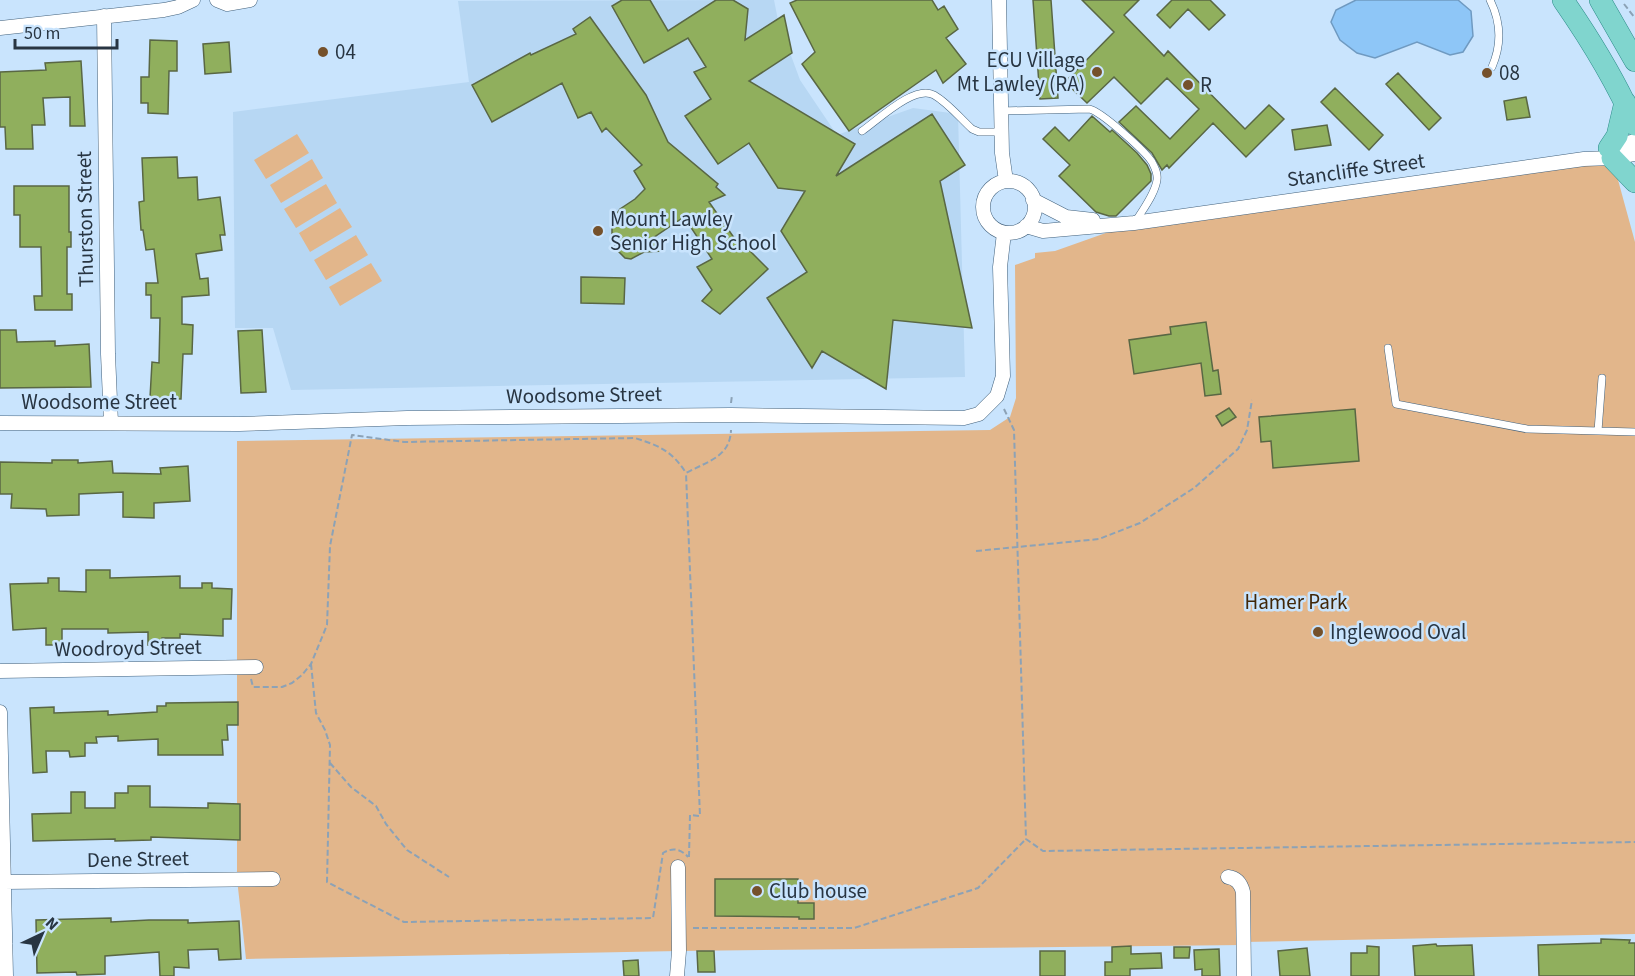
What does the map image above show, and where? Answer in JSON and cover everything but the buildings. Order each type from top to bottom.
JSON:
[{"type":"main road","points":[[1563,0],[1604,63],[1635,125]]},
{"type":"main road","points":[[1600,0],[1635,61]]},
{"type":"main road","points":[[1625,102],[1611,153],[1635,182]]},
{"type":"street","points":[[0,28],[164,10],[193,0]]},
{"type":"street","points":[[217,0],[227,4],[250,0]]},
{"type":"street","points":[[997,396],[1003,376],[1000,267],[1004,233],[990,225],[983,210],[986,194],[998,183],[1006,181],[1001,132],[999,0]]},
{"type":"street","name":"Thurston Street","points":[[104,16],[108,354],[111,423]]},
{"type":"street","name":"Stancliffe Street","points":[[1004,233],[1017,232],[1026,226],[1043,231],[1134,223],[1584,159],[1611,153],[1635,141]]},
{"type":"street","name":"Stancliffe Street","points":[[1611,153],[1635,154]]},
{"type":"street","name":"Stancliffe Street","points":[[1006,181],[1021,184],[1028,189],[1033,200],[1066,217],[1134,223]]},
{"type":"street","points":[[1026,226],[1035,210],[1033,200]]},
{"type":"street","name":"Woodsome Street","points":[[0,423],[239,424],[407,418],[731,415],[964,418],[979,414],[997,396]]},
{"type":"street","name":"Woodroyd Street","points":[[0,671],[253,667]]},
{"type":"street","points":[[0,712],[6,976]]},
{"type":"street","points":[[677,976],[685,865]]},
{"type":"street","points":[[1228,877],[1234,878],[1241,885],[1243,892],[1244,976]]},
{"type":"street","name":"Dene Street","points":[[4,882],[273,879]]},
{"type":"lane","points":[[1490,0],[1498,20],[1499,32],[1496,58],[1492,67]]},
{"type":"lane","points":[[862,131],[910,96],[922,92],[932,94],[972,129],[979,132],[1001,132]]},
{"type":"lane","points":[[1001,111],[1089,109],[1100,113],[1151,160],[1157,171],[1157,180],[1134,223]]},
{"type":"lane","points":[[1388,348],[1396,404],[1527,429],[1635,432]]},
{"type":"lane","points":[[1598,431],[1602,378]]},
{"type":"path","points":[[1621,0],[1635,18]]},
{"type":"path","points":[[686,473],[726,451],[731,441],[732,395]]},
{"type":"path","points":[[691,928],[854,928],[978,888],[1026,839],[1014,430],[997,396]]},
{"type":"path","points":[[976,551],[1099,540],[1140,523],[1194,488],[1238,449],[1247,430],[1252,400]]},
{"type":"path","points":[[253,667],[253,687],[282,687],[297,679],[311,664],[327,625],[330,546],[352,435],[404,442],[635,438],[661,447],[678,460],[686,473],[700,816],[690,815],[689,857],[685,865]]},
{"type":"path","points":[[311,664],[316,713],[330,745],[327,882],[404,922],[653,918],[663,853],[668,850],[680,850],[689,857]]},
{"type":"path","points":[[330,763],[351,787],[376,806],[386,824],[407,850],[448,877]]},
{"type":"path","points":[[1026,839],[1043,850],[1635,842]]},
{"type":"shaded area","name":"Mount Lawley Senior High School","points":[[774,0],[778,20],[800,80],[837,135],[913,108],[958,114],[965,377],[291,390],[273,328],[235,328],[233,112],[469,82],[458,1]]},
{"type":"green space","points":[[297,134],[309,153],[266,179],[254,160]]},
{"type":"green space","name":"Hamer Park","points":[[1612,158],[1635,242],[1635,934],[1243,942],[1243,945],[679,951],[246,959],[237,879],[237,441],[990,430],[1010,417],[1016,398],[1015,265],[1035,258],[1035,253],[1055,251],[1134,223]]},
{"type":"green space","points":[[312,159],[323,178],[281,203],[270,185]]},
{"type":"green space","points":[[326,184],[337,203],[296,228],[284,209]]},
{"type":"green space","points":[[340,208],[352,227],[310,252],[299,233]]},
{"type":"green space","points":[[356,235],[368,255],[326,280],[314,260]]},
{"type":"green space","points":[[371,263],[382,281],[340,306],[329,287]]},
{"type":"water","points":[[1356,0],[1458,0],[1471,11],[1473,36],[1463,52],[1450,55],[1417,42],[1375,58],[1357,53],[1340,40],[1331,22],[1336,10]]},
{"type":"place","name":"04","points":[[323,52]]},
{"type":"place","name":"ECU Village Mt Lawley (RA)","points":[[1097,72]]},
{"type":"place","name":"08","points":[[1487,73]]},
{"type":"place","name":"R","points":[[1188,85]]},
{"type":"place","name":"Mount Lawley Senior High School","points":[[598,231]]},
{"type":"place","name":"Inglewood Oval","points":[[1318,632]]},
{"type":"place","name":"Club house","points":[[757,891]]}]
